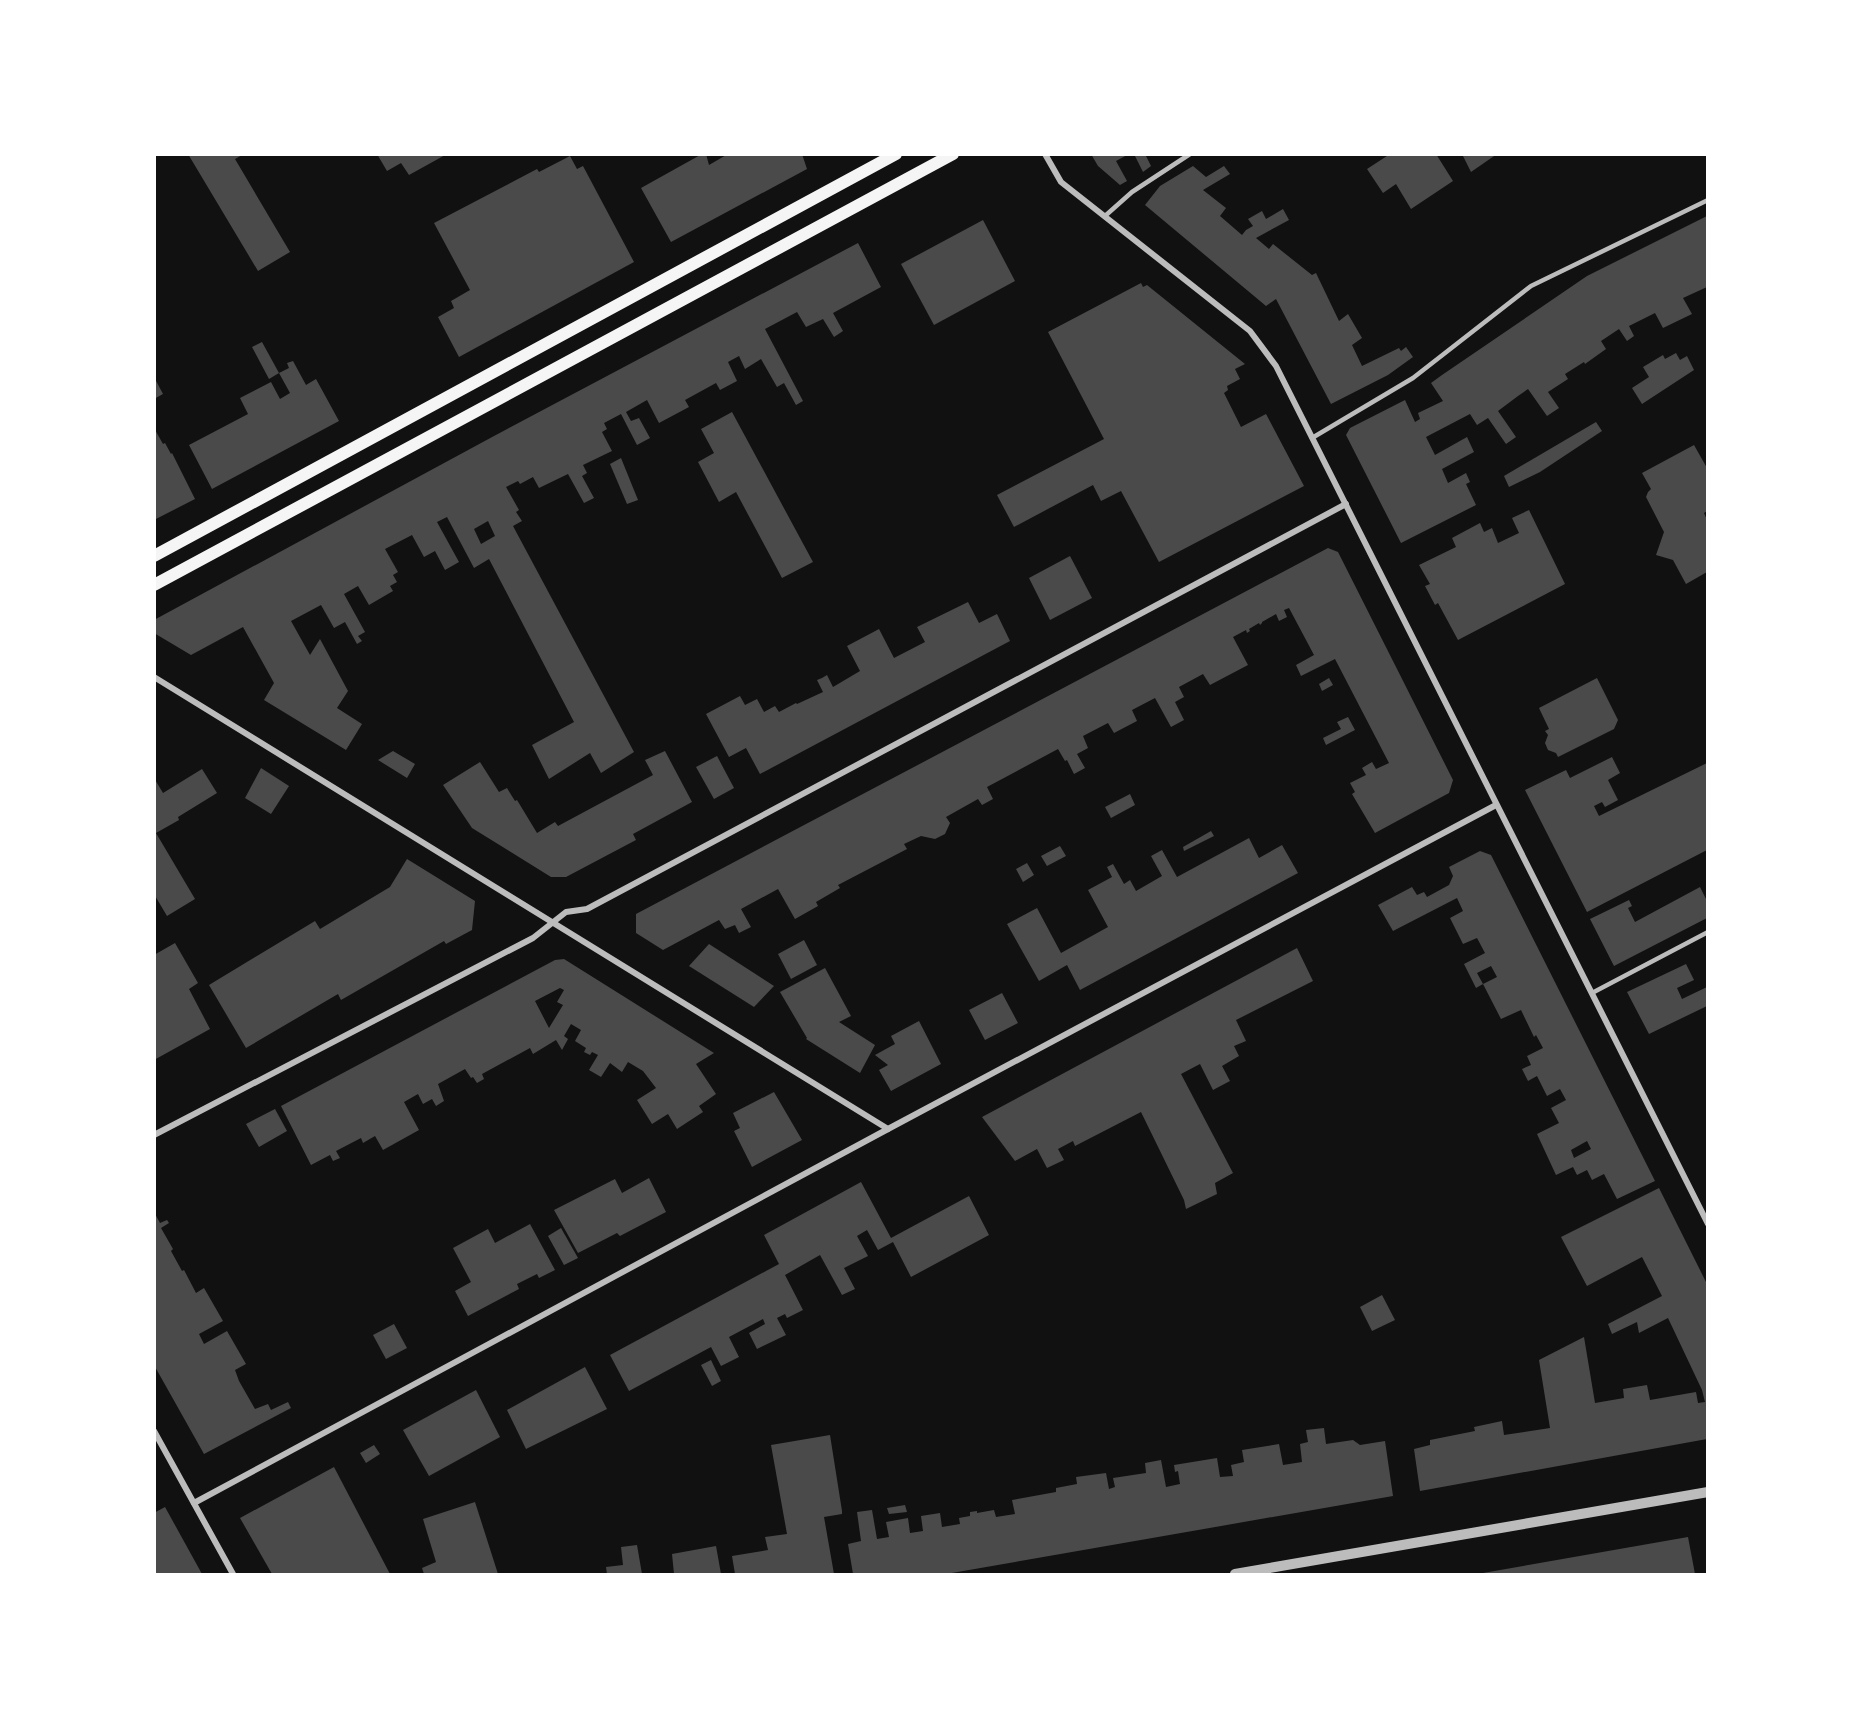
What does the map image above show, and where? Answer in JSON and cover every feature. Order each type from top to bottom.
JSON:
[{"type":"main road","points":[[154,556],[896,154]]},
{"type":"main road","points":[[154,585],[953,154]]},
{"type":"street","points":[[1045,154],[1061,182],[1250,332],[1276,366],[1707,1224]]},
{"type":"street","points":[[154,1135],[533,938],[566,912],[587,909],[1346,504]]},
{"type":"street","points":[[154,677],[888,1129]]},
{"type":"street","points":[[194,1503],[1496,805]]},
{"type":"street","points":[[154,1431],[233,1575]]},
{"type":"street","points":[[1235,1575],[1707,1492]]},
{"type":"lane","points":[[1105,216],[1132,192],[1190,154]]},
{"type":"lane","points":[[1312,438],[1413,378],[1531,286],[1707,200]]},
{"type":"lane","points":[[1592,993],[1707,932]]},
{"type":"building","points":[[188,154],[244,154],[235,159],[290,252],[258,271]]},
{"type":"building","points":[[377,154],[447,154],[409,175],[401,163],[387,171]]},
{"type":"building","points":[[702,154],[706,154],[709,165],[728,154],[802,154],[807,169],[671,242],[641,188]]},
{"type":"building","points":[[1091,154],[1129,154],[1116,161],[1127,181],[1120,185],[1098,166]]},
{"type":"building","points":[[1134,154],[1145,154],[1151,166],[1143,172]]},
{"type":"building","points":[[1390,154],[1436,154],[1453,181],[1411,209],[1396,184],[1383,193],[1367,169]]},
{"type":"building","points":[[1462,154],[1497,154],[1471,172]]},
{"type":"building","points":[[570,156],[577,169],[583,166],[634,262],[459,357],[438,317],[454,308],[451,301],[470,290],[434,223],[537,169],[539,172]]},
{"type":"building","points":[[1193,166],[1206,177],[1224,166],[1230,174],[1203,190],[1226,208],[1220,216],[1242,235],[1253,226],[1248,219],[1262,211],[1266,219],[1283,209],[1289,220],[1256,238],[1269,249],[1273,244],[1312,275],[1316,273],[1339,321],[1348,314],[1362,338],[1352,345],[1362,366],[1399,348],[1401,351],[1406,347],[1413,357],[1388,375],[1331,404],[1276,299],[1266,306],[1145,205],[1160,186]]},
{"type":"building","points":[[1707,216],[1707,287],[1683,298],[1692,314],[1663,328],[1655,313],[1629,326],[1634,336],[1627,341],[1619,329],[1601,341],[1606,349],[1585,364],[1584,362],[1565,374],[1568,379],[1548,392],[1559,408],[1547,416],[1528,389],[1498,411],[1516,437],[1506,444],[1488,418],[1477,425],[1470,414],[1426,437],[1435,455],[1467,437],[1474,452],[1442,469],[1448,483],[1466,473],[1470,482],[1466,484],[1476,505],[1401,543],[1346,435],[1350,428],[1405,400],[1415,422],[1420,419],[1418,413],[1443,401],[1431,383],[1442,375],[1587,276]]},
{"type":"building","points":[[983,220],[1015,281],[934,325],[901,264]]},
{"type":"building","points":[[858,243],[881,287],[833,313],[843,331],[834,337],[823,319],[806,327],[797,312],[765,329],[803,401],[796,405],[784,383],[777,387],[761,359],[745,369],[739,356],[728,362],[737,381],[720,390],[716,383],[685,400],[689,407],[659,423],[647,400],[626,412],[631,421],[639,418],[650,438],[637,445],[621,414],[604,423],[607,429],[602,432],[612,451],[583,465],[587,473],[582,476],[594,498],[584,503],[568,474],[539,488],[533,477],[520,484],[518,481],[506,487],[519,510],[516,512],[522,521],[513,526],[634,752],[601,773],[590,753],[549,779],[532,745],[574,722],[489,559],[474,568],[447,517],[437,522],[459,562],[445,570],[435,551],[424,557],[412,535],[385,549],[398,572],[393,575],[397,582],[390,586],[393,591],[369,605],[358,586],[344,594],[365,632],[358,636],[362,641],[357,644],[345,622],[334,628],[321,605],[291,621],[310,655],[320,639],[348,691],[337,708],[362,724],[346,750],[264,700],[274,683],[243,627],[191,655],[154,633],[154,620]],"holes":[[[488,521],[495,536],[481,544],[474,529]]]},
{"type":"building","points":[[1141,283],[1143,287],[1147,285],[1245,364],[1235,369],[1240,379],[1227,386],[1228,390],[1224,393],[1241,427],[1266,414],[1304,486],[1159,562],[1121,491],[1101,501],[1093,485],[1014,527],[997,495],[1104,439],[1048,332]]},
{"type":"building","points":[[262,342],[279,373],[269,379],[252,347]]},
{"type":"building","points":[[1676,353],[1680,360],[1687,356],[1694,370],[1642,404],[1632,388],[1649,377],[1643,367],[1663,355],[1665,359]]},
{"type":"building","points":[[293,361],[306,385],[316,379],[339,421],[212,489],[189,445],[248,414],[240,398],[271,382],[280,399],[290,393],[279,373],[289,368],[287,363]]},
{"type":"building","points":[[154,377],[163,394],[154,399]]},
{"type":"building","points":[[732,412],[813,562],[782,578],[736,492],[719,502],[698,462],[714,453],[701,429]]},
{"type":"building","points":[[1596,422],[1602,431],[1540,472],[1509,487],[1504,476]]},
{"type":"building","points":[[154,428],[163,444],[165,443],[172,453],[195,499],[154,520]]},
{"type":"building","points":[[1694,445],[1707,468],[1707,511],[1704,513],[1707,520],[1707,572],[1686,584],[1673,560],[1656,555],[1664,532],[1646,497],[1651,489],[1642,473]]},
{"type":"building","points":[[621,458],[638,500],[627,504],[610,464]]},
{"type":"building","points":[[1529,510],[1565,584],[1458,640],[1438,603],[1435,605],[1425,586],[1430,584],[1419,565],[1456,547],[1452,538],[1480,523],[1484,532],[1492,528],[1498,543],[1519,533],[1512,518]]},
{"type":"building","points":[[1328,548],[1338,552],[1453,780],[1449,793],[1375,833],[1352,794],[1355,792],[1350,783],[1366,775],[1362,768],[1372,762],[1376,769],[1389,763],[1335,659],[1301,676],[1296,665],[1314,655],[1289,608],[1284,610],[1287,617],[1279,621],[1276,614],[1260,625],[1259,623],[1249,629],[1247,633],[1246,630],[1233,637],[1248,665],[1210,685],[1203,674],[1179,687],[1184,697],[1175,702],[1184,720],[1171,727],[1155,698],[1132,710],[1137,721],[1114,733],[1108,723],[1083,736],[1088,748],[1077,754],[1085,768],[1074,774],[1058,749],[987,787],[993,799],[982,805],[978,799],[946,817],[950,823],[945,834],[935,839],[921,836],[904,844],[907,849],[838,885],[840,888],[816,902],[818,906],[795,919],[778,889],[741,909],[751,927],[739,933],[735,925],[725,929],[719,920],[663,950],[636,933],[636,914]]},
{"type":"building","points":[[1070,556],[1092,598],[1050,620],[1029,578]]},
{"type":"building","points":[[968,602],[979,623],[997,614],[1010,641],[760,774],[746,748],[729,757],[706,714],[740,696],[745,705],[757,699],[764,712],[775,706],[779,712],[823,692],[817,680],[827,675],[833,687],[860,671],[847,646],[879,629],[894,658],[925,642],[917,627]]},
{"type":"building","points":[[1329,678],[1333,685],[1322,691],[1319,684]]},
{"type":"building","points":[[1597,678],[1618,720],[1614,729],[1558,757],[1556,753],[1548,750],[1545,743],[1548,735],[1545,731],[1549,729],[1539,708]]},
{"type":"building","points":[[1348,717],[1355,730],[1326,745],[1323,738],[1341,729],[1337,722]]},
{"type":"building","points":[[393,751],[415,764],[407,778],[378,760]]},
{"type":"building","points":[[665,751],[692,802],[633,834],[636,840],[566,877],[551,877],[472,828],[443,785],[480,762],[499,792],[507,788],[515,801],[517,800],[537,833],[555,822],[558,826],[653,775],[645,760]]},
{"type":"building","points":[[717,756],[734,788],[714,799],[696,767]]},
{"type":"building","points":[[1612,757],[1620,773],[1608,780],[1618,800],[1605,807],[1602,802],[1594,806],[1599,816],[1707,763],[1707,850],[1587,912],[1525,790],[1566,770],[1570,778]]},
{"type":"building","points":[[261,768],[289,786],[271,814],[245,798]]},
{"type":"building","points":[[202,769],[217,793],[156,833],[195,899],[167,916],[154,894],[154,778],[163,793]]},
{"type":"building","points":[[1130,794],[1135,805],[1111,818],[1105,807]]},
{"type":"building","points":[[1211,831],[1214,836],[1184,851],[1183,847]]},
{"type":"building","points":[[1249,838],[1259,858],[1282,845],[1298,873],[1080,990],[1067,965],[1039,981],[1007,924],[1037,908],[1061,953],[1108,927],[1088,890],[1112,877],[1107,867],[1113,864],[1124,884],[1130,880],[1136,891],[1162,876],[1151,856],[1162,850],[1177,877]]},
{"type":"building","points":[[1060,846],[1066,856],[1047,866],[1041,856]]},
{"type":"building","points":[[1480,851],[1491,855],[1655,1181],[1617,1199],[1604,1174],[1592,1180],[1587,1170],[1577,1175],[1573,1167],[1556,1175],[1537,1134],[1559,1123],[1551,1108],[1566,1100],[1560,1089],[1547,1096],[1537,1076],[1528,1081],[1522,1069],[1531,1065],[1527,1056],[1543,1048],[1536,1035],[1534,1037],[1521,1010],[1501,1019],[1483,984],[1476,988],[1464,964],[1485,953],[1477,938],[1463,944],[1450,918],[1463,911],[1457,898],[1393,931],[1378,905],[1412,887],[1417,895],[1424,892],[1427,897],[1449,885],[1453,876],[1449,867]],"holes":[[[1491,966],[1497,977],[1483,984],[1477,973]],[[1587,1141],[1591,1149],[1574,1158],[1571,1150]]]},
{"type":"building","points":[[407,859],[475,901],[472,930],[446,944],[444,941],[341,1000],[338,994],[246,1048],[209,985],[315,921],[320,929],[390,887]]},
{"type":"building","points":[[1027,863],[1034,875],[1023,882],[1016,869]]},
{"type":"building","points":[[1700,887],[1707,901],[1707,918],[1614,966],[1590,919],[1629,900],[1632,906],[1628,908],[1635,922]]},
{"type":"building","points":[[804,940],[817,965],[791,979],[778,954]]},
{"type":"building","points":[[175,943],[198,983],[189,989],[210,1029],[154,1060],[154,955]]},
{"type":"building","points":[[709,944],[774,986],[754,1007],[689,966]]},
{"type":"building","points":[[1297,948],[1313,981],[1236,1020],[1246,1041],[1234,1046],[1239,1056],[1222,1066],[1230,1081],[1213,1090],[1200,1064],[1181,1074],[1233,1173],[1215,1183],[1217,1194],[1186,1209],[1184,1200],[1141,1112],[1075,1146],[1073,1141],[1058,1149],[1064,1160],[1047,1168],[1037,1149],[1015,1161],[982,1117]]},
{"type":"building","points":[[564,959],[714,1053],[696,1064],[716,1094],[699,1106],[703,1112],[677,1129],[668,1114],[652,1124],[637,1100],[656,1088],[643,1071],[628,1062],[622,1072],[610,1063],[601,1077],[589,1070],[598,1055],[584,1052],[586,1048],[575,1041],[581,1030],[571,1024],[564,1036],[568,1039],[562,1050],[556,1040],[533,1054],[530,1048],[482,1074],[484,1079],[477,1083],[465,1069],[438,1084],[444,1101],[436,1106],[432,1099],[423,1104],[418,1094],[404,1102],[419,1130],[383,1150],[375,1136],[363,1143],[361,1138],[336,1151],[340,1158],[333,1161],[330,1155],[311,1165],[281,1106],[555,960]],"holes":[[[560,988],[564,990],[557,1002],[563,1005],[549,1028],[535,1001]]]},
{"type":"building","points":[[1686,964],[1694,980],[1677,988],[1682,999],[1707,987],[1707,1006],[1649,1034],[1627,992]]},
{"type":"building","points":[[825,968],[851,1016],[839,1022],[875,1045],[860,1073],[806,1039],[780,992]]},
{"type":"building","points":[[1002,993],[1018,1023],[985,1040],[969,1010]]},
{"type":"building","points":[[919,1021],[941,1064],[891,1091],[879,1070],[888,1065],[875,1055],[895,1044],[891,1036]]},
{"type":"building","points":[[774,1092],[802,1140],[752,1167],[734,1131],[740,1128],[733,1113]]},
{"type":"building","points":[[275,1109],[287,1131],[259,1147],[246,1124]]},
{"type":"building","points":[[649,1178],[666,1212],[620,1236],[617,1233],[578,1253],[554,1210],[615,1179],[622,1193]]},
{"type":"building","points":[[861,1182],[891,1238],[969,1196],[989,1235],[911,1277],[893,1242],[878,1250],[867,1230],[857,1236],[868,1256],[844,1268],[855,1289],[842,1295],[820,1255],[785,1275],[803,1310],[787,1318],[785,1314],[777,1318],[786,1335],[757,1349],[749,1333],[765,1324],[763,1319],[729,1337],[739,1357],[721,1366],[711,1347],[629,1391],[610,1355],[779,1264],[764,1235]]},
{"type":"building","points":[[1659,1188],[1707,1284],[1707,1439],[1420,1491],[1414,1449],[1430,1445],[1430,1440],[1475,1431],[1474,1427],[1502,1421],[1504,1435],[1550,1428],[1539,1360],[1584,1337],[1595,1403],[1624,1398],[1623,1389],[1647,1385],[1650,1400],[1696,1392],[1698,1403],[1705,1402],[1702,1390],[1668,1318],[1639,1333],[1637,1322],[1612,1334],[1608,1324],[1662,1296],[1642,1257],[1587,1286],[1561,1237]]},
{"type":"building","points":[[154,1212],[160,1223],[167,1220],[169,1223],[161,1228],[182,1271],[184,1270],[196,1293],[204,1288],[223,1321],[199,1334],[204,1344],[227,1331],[246,1364],[235,1370],[255,1409],[268,1404],[271,1410],[288,1402],[291,1408],[204,1454],[154,1365]]},
{"type":"building","points":[[530,1224],[555,1270],[539,1278],[537,1274],[517,1284],[519,1289],[468,1316],[455,1291],[471,1282],[453,1248],[488,1229],[495,1243]]},
{"type":"building","points":[[561,1228],[578,1258],[564,1265],[548,1236]]},
{"type":"building","points":[[1382,1295],[1395,1320],[1372,1331],[1360,1307]]},
{"type":"building","points":[[394,1324],[407,1348],[386,1359],[373,1335]]},
{"type":"building","points":[[711,1360],[721,1381],[712,1386],[701,1365]]},
{"type":"building","points":[[585,1367],[607,1409],[526,1449],[507,1410]]},
{"type":"building","points":[[476,1390],[500,1437],[429,1476],[403,1430]]},
{"type":"building","points":[[1324,1428],[1326,1444],[1353,1440],[1360,1445],[1385,1441],[1393,1496],[946,1574],[853,1574],[848,1544],[861,1541],[857,1512],[872,1510],[877,1539],[889,1537],[886,1522],[908,1518],[910,1533],[923,1531],[921,1516],[940,1513],[942,1527],[960,1524],[959,1518],[970,1516],[970,1512],[994,1510],[996,1517],[1015,1514],[1012,1500],[1056,1492],[1056,1488],[1077,1484],[1076,1477],[1106,1473],[1109,1489],[1115,1487],[1113,1478],[1146,1473],[1145,1463],[1161,1460],[1166,1487],[1180,1484],[1178,1471],[1175,1472],[1174,1465],[1217,1458],[1220,1477],[1233,1476],[1231,1465],[1244,1462],[1242,1450],[1279,1444],[1283,1465],[1302,1462],[1300,1444],[1308,1442],[1306,1430]]},
{"type":"building","points":[[830,1435],[842,1511],[842,1514],[824,1517],[834,1574],[735,1574],[732,1556],[768,1550],[765,1537],[787,1534],[771,1445]]},
{"type":"building","points":[[374,1445],[380,1454],[366,1463],[360,1453]]},
{"type":"building","points":[[334,1467],[390,1574],[272,1574],[240,1518]]},
{"type":"building","points":[[475,1502],[498,1574],[424,1574],[422,1568],[436,1562],[423,1519]]},
{"type":"building","points":[[905,1505],[907,1512],[889,1514],[887,1508]]},
{"type":"building","points":[[165,1507],[202,1574],[154,1574],[154,1513]]},
{"type":"building","points":[[1688,1537],[1695,1574],[1483,1574],[1483,1573]]},
{"type":"building","points":[[637,1545],[642,1574],[607,1574],[606,1567],[623,1565],[621,1547]]},
{"type":"building","points":[[716,1546],[721,1574],[674,1574],[672,1554]]}]
